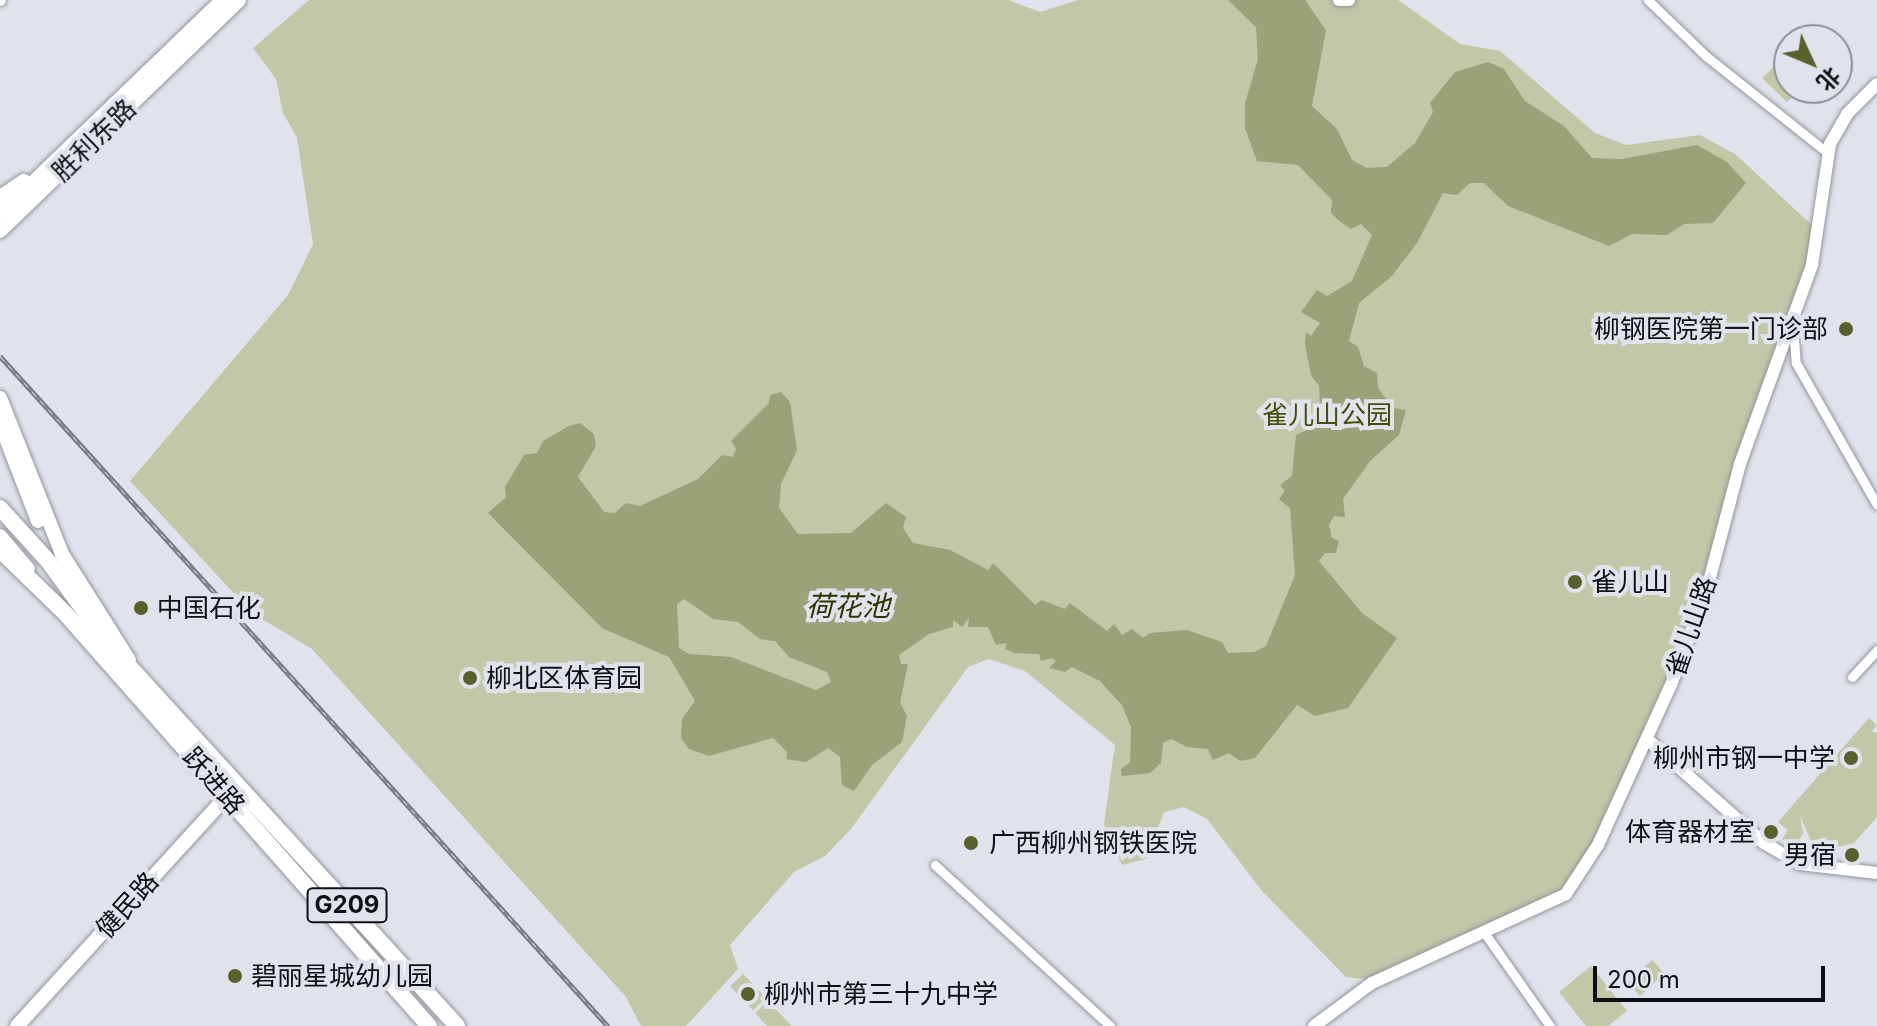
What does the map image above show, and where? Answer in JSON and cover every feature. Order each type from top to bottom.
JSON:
[{"type":"highway","name":"G209","points":[[0,508],[74,599]]},
{"type":"highway","name":"G209","points":[[0,550],[74,599]]},
{"type":"highway","name":"跃进路","points":[[74,599],[235,793],[457,1026]]},
{"type":"highway","name":"跃进路","points":[[74,599],[429,1026]]},
{"type":"main road","points":[[104,122],[158,50],[210,0]]},
{"type":"main road","points":[[183,45],[222,0]]},
{"type":"main road","points":[[183,45],[253,0]]},
{"type":"main road","points":[[104,122],[238,7]]},
{"type":"main road","name":"胜利东路","points":[[1,227],[183,45]]},
{"type":"main road","name":"胜利东路","points":[[1,227],[75,142],[104,122]]},
{"type":"main road","points":[[0,206],[75,142]]},
{"type":"main road","points":[[0,197],[34,175]]},
{"type":"main road","points":[[0,398],[54,536],[74,599]]},
{"type":"main road","name":"跃进路","points":[[0,423],[74,599]]},
{"type":"main road","name":"跃进路","points":[[0,536],[74,599]]},
{"type":"main road","name":"健民路","points":[[17,1026],[235,793]]},
{"type":"main road","name":"健民路","points":[[28,1026],[235,793]]},
{"type":"street","points":[[1339,0],[1349,0]]},
{"type":"street","points":[[1648,0],[1706,56],[1828,153]]},
{"type":"street","name":"雀儿山路","points":[[1314,1026],[1372,983],[1486,935],[1566,894],[1598,845],[1647,739],[1707,589],[1740,464],[1812,265],[1828,153],[1847,114],[1877,84]]},
{"type":"street","points":[[1793,320],[1796,363],[1877,505]]},
{"type":"street","points":[[1852,677],[1877,650]]},
{"type":"street","points":[[1647,739],[1764,843],[1800,864],[1877,873]]},
{"type":"street","points":[[935,865],[1110,1026]]},
{"type":"street","points":[[1486,935],[1550,1026]]},
{"type":"green space","name":"雀儿山公园","points":[[309,0],[1008,0],[1040,12],[1078,0],[1398,0],[1460,44],[1500,51],[1595,133],[1626,145],[1700,135],[1735,154],[1813,226],[1806,265],[1705,589],[1594,843],[1563,893],[1372,980],[1346,977],[1262,891],[1207,819],[1184,807],[1164,812],[1146,859],[1122,865],[1104,824],[1115,745],[1025,671],[989,659],[968,667],[851,829],[825,856],[794,872],[730,945],[738,969],[686,1026],[641,1026],[626,997],[312,649],[252,613],[130,481],[288,295],[313,244],[297,138],[283,113],[276,79],[253,48]]},
{"type":"green space","points":[[1773,67],[1773,89],[1762,78]]},
{"type":"green space","name":"柳州市钢一中学","points":[[1869,718],[1877,725],[1872,732],[1877,732],[1877,817],[1854,843],[1831,849],[1811,841],[1800,816],[1803,834],[1793,848],[1782,839],[1788,830],[1778,822]]},
{"type":"green space","points":[[1652,960],[1664,973],[1640,996],[1628,983]]},
{"type":"green space","points":[[1591,966],[1627,1011],[1608,1026],[1586,1026],[1559,992]]},
{"type":"green space","points":[[743,974],[766,998],[753,1010],[730,987]]},
{"type":"green space","points":[[768,1001],[790,1026],[767,1026],[755,1013]]},
{"type":"water","name":"荷花池","points":[[1228,0],[1305,0],[1326,30],[1312,106],[1337,129],[1352,160],[1367,168],[1387,167],[1415,143],[1433,112],[1430,103],[1455,72],[1488,62],[1504,69],[1525,101],[1564,126],[1592,158],[1622,159],[1697,145],[1727,162],[1746,183],[1713,223],[1684,224],[1667,235],[1632,234],[1609,246],[1508,206],[1484,183],[1470,183],[1457,195],[1443,193],[1417,243],[1391,277],[1359,303],[1349,341],[1358,347],[1364,366],[1377,373],[1378,388],[1393,408],[1406,410],[1399,435],[1370,461],[1343,499],[1345,517],[1334,516],[1329,525],[1332,538],[1339,541],[1336,553],[1325,553],[1319,561],[1362,613],[1397,638],[1348,708],[1315,716],[1297,705],[1255,758],[1240,761],[1229,753],[1213,760],[1208,749],[1187,747],[1171,739],[1163,743],[1161,763],[1150,773],[1122,776],[1121,769],[1130,762],[1131,727],[1122,705],[1100,681],[1072,667],[1065,672],[1049,668],[1056,661],[1052,658],[1041,661],[1039,654],[1014,653],[1005,649],[1007,643],[996,645],[988,627],[968,627],[969,618],[962,627],[953,620],[953,627],[929,634],[899,655],[901,664],[908,664],[900,702],[907,716],[902,742],[872,765],[854,791],[842,785],[840,757],[828,748],[806,762],[786,759],[787,752],[773,738],[709,756],[689,749],[681,738],[682,719],[695,701],[669,657],[602,628],[488,513],[506,497],[505,487],[524,455],[537,453],[543,441],[569,426],[580,423],[594,434],[596,446],[578,477],[604,512],[615,513],[626,503],[640,506],[698,479],[722,455],[733,457],[736,449],[731,441],[769,403],[770,395],[781,392],[790,402],[797,450],[781,484],[779,508],[798,534],[851,533],[886,503],[906,517],[903,528],[913,543],[950,550],[988,570],[993,563],[1035,605],[1042,600],[1065,609],[1070,603],[1107,631],[1114,624],[1122,635],[1132,629],[1143,638],[1150,633],[1187,630],[1222,642],[1228,653],[1254,652],[1266,646],[1295,575],[1290,508],[1279,499],[1285,491],[1280,485],[1292,476],[1296,435],[1305,431],[1320,407],[1319,386],[1311,375],[1305,344],[1306,332],[1311,336],[1320,323],[1301,312],[1317,290],[1327,296],[1352,281],[1372,235],[1361,224],[1351,229],[1338,220],[1331,213],[1332,200],[1298,165],[1257,161],[1245,128],[1245,103],[1258,59],[1256,27]],"holes":[[[684,599],[713,619],[738,622],[760,639],[775,641],[789,657],[827,672],[831,682],[816,690],[731,657],[689,654],[679,648],[677,604]]]},
{"type":"railway","points":[[0,356],[608,1026]]},
{"type":"place","name":"柳钢医院第一门诊部","points":[[1846,329]]},
{"type":"place","name":"雀儿山","points":[[1575,582]]},
{"type":"place","name":"中国石化","points":[[141,608]]},
{"type":"place","name":"柳北区体育园","points":[[470,678]]},
{"type":"place","name":"柳州市钢一中学","points":[[1851,758]]},
{"type":"place","name":"体育器材室","points":[[1771,832]]},
{"type":"place","name":"广西柳州钢铁医院","points":[[971,843]]},
{"type":"place","name":"男宿","points":[[1852,855]]},
{"type":"place","name":"碧丽星城幼儿园","points":[[235,976]]},
{"type":"place","name":"柳州市第三十九中学","points":[[748,994]]}]
